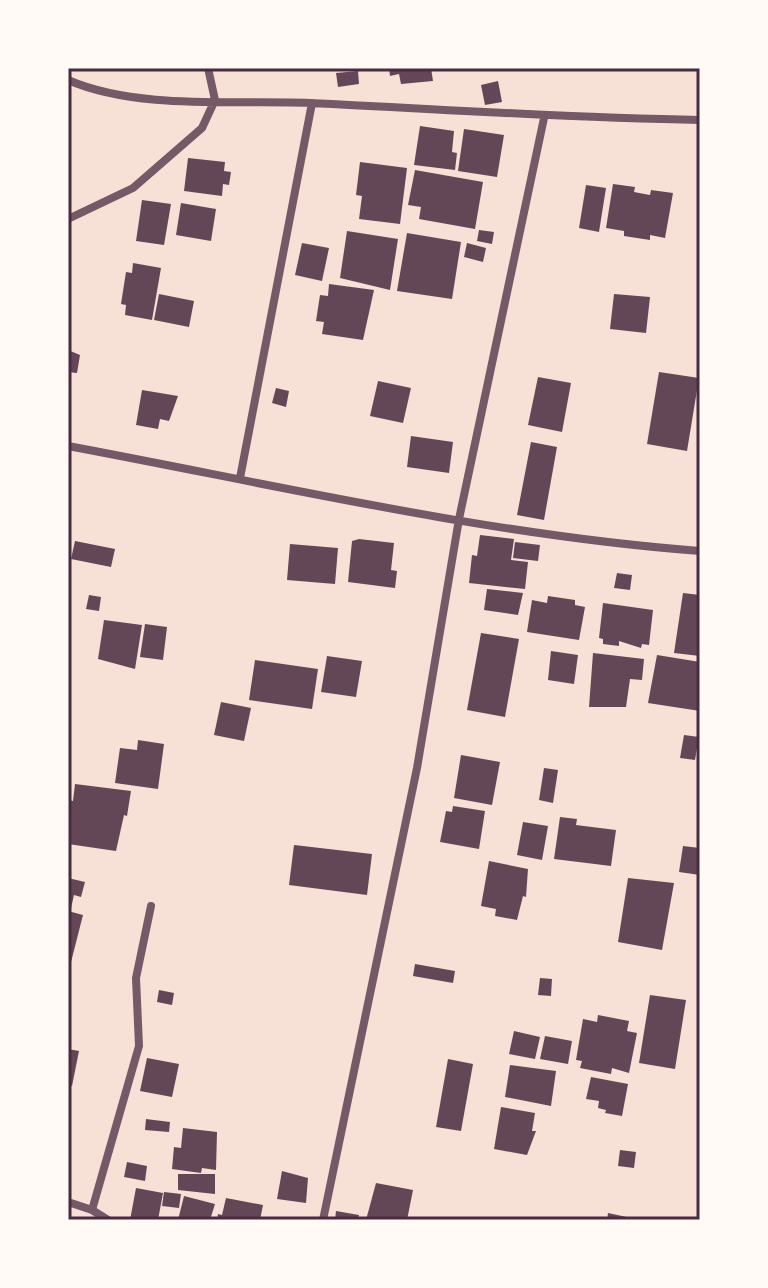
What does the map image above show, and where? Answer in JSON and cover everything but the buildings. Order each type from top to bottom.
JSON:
[{"type":"street","points":[[68,219],[133,188],[202,128],[215,100],[208,68]]},
{"type":"street","points":[[68,80],[89,89],[148,99],[312,103],[544,118],[700,120]]},
{"type":"street","points":[[240,478],[312,103]]},
{"type":"street","points":[[323,1220],[417,768],[459,519],[544,118]]},
{"type":"street","points":[[68,446],[459,519],[599,541],[700,551]]},
{"type":"street","points":[[92,1210],[139,1046],[136,978],[151,906]]},
{"type":"street","points":[[68,1202],[92,1210],[108,1220]]}]
